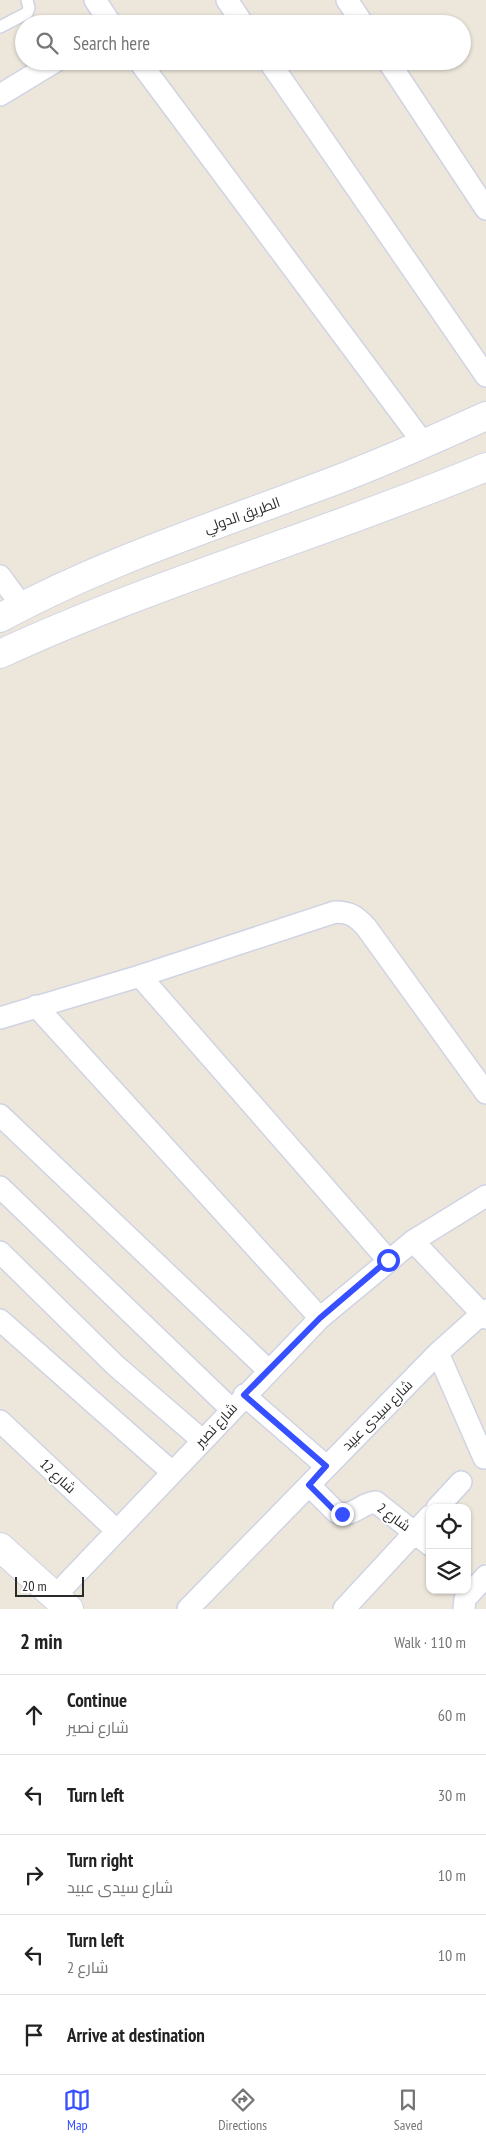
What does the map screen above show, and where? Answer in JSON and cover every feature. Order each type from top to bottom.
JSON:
[{"type":"street","points":[[95,0],[105,15]]},
{"type":"street","points":[[227,0],[237,15]]},
{"type":"street","points":[[347,0],[357,15]]},
{"type":"street","points":[[0,95],[41,70]]},
{"type":"street","points":[[146,70],[424,444]]},
{"type":"street","points":[[275,70],[486,376]]},
{"type":"street","points":[[394,70],[486,209]]},
{"type":"street","name":"الطريق الدولي","points":[[11,612],[85,576],[240,514],[364,470],[486,416]]},
{"type":"street","points":[[0,654],[144,592],[377,510],[486,467]]},
{"type":"street","points":[[0,576],[11,612]]},
{"type":"street","points":[[0,1018],[140,976],[335,912],[346,912],[356,916],[366,927],[486,1093]]},
{"type":"street","points":[[140,976],[388,1260]]},
{"type":"street","points":[[36,1006],[320,1318]]},
{"type":"street","points":[[0,1115],[268,1370]]},
{"type":"street","points":[[0,1188],[238,1402],[326,1466]]},
{"type":"street","name":"شارع نصير","points":[[62,1605],[117,1530],[268,1370],[320,1318],[413,1241],[486,1196]]},
{"type":"street","points":[[413,1241],[485,1314]]},
{"type":"street","points":[[0,1252],[115,1365],[202,1440]]},
{"type":"street","name":"شارع سيدى عبيد","points":[[188,1609],[438,1353],[485,1314]]},
{"type":"street","points":[[0,1320],[172,1472]]},
{"type":"street","points":[[438,1353],[484,1458]]},
{"type":"street","name":"شارع 12","points":[[0,1421],[117,1530]]},
{"type":"street","points":[[441,1504],[461,1482]]},
{"type":"street","name":"شارع 2","points":[[309,1485],[336,1512],[342,1514],[354,1513],[368,1503],[376,1502],[422,1538]]},
{"type":"street","points":[[344,1609],[422,1538]]},
{"type":"street","points":[[0,1547],[62,1605]]},
{"type":"street","points":[[464,1609],[465,1599],[480,1580]]},
{"type":"lane","points":[[23,15],[27,13],[29,8],[27,0]]},
{"type":"lane","points":[[0,27],[15,19]]},
{"type":"route","points":[[342,1514],[336,1512],[309,1485],[326,1466],[244,1395],[320,1318],[388,1260]]}]
